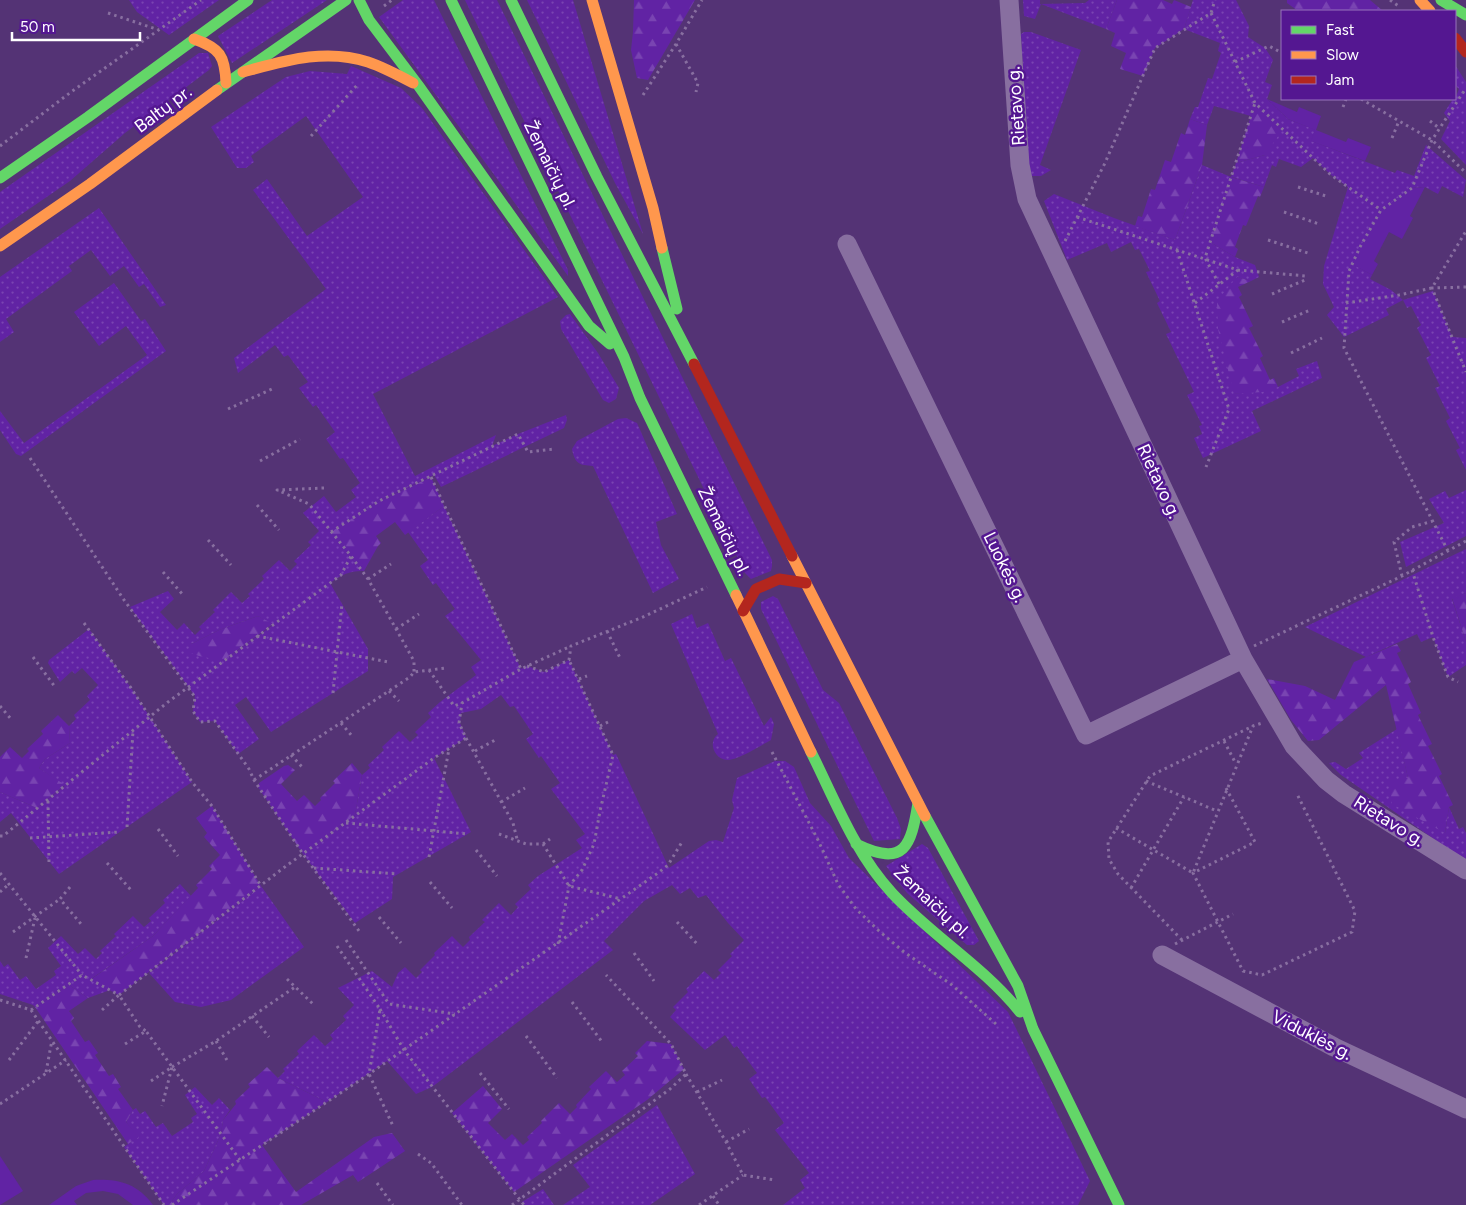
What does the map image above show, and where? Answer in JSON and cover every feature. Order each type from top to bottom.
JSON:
[{"type":"main road","points":[[0,178],[88,117],[248,0]]},
{"type":"main road","name":"Baltų pr.","points":[[0,246],[90,184],[226,84],[346,0]]},
{"type":"main road","points":[[359,0],[369,20],[418,85],[589,326],[624,357]]},
{"type":"main road","name":"Žemaičių pl.","points":[[451,0],[624,357],[640,398],[856,844],[891,892],[972,962],[1009,997],[1033,1029]]},
{"type":"main road","name":"Žemaičių pl.","points":[[511,0],[597,177],[687,349],[918,803],[988,927],[1014,978],[1033,1029],[1119,1205]]},
{"type":"main road","points":[[592,0],[653,208],[687,349]]},
{"type":"main road","points":[[1420,0],[1429,10]]},
{"type":"main road","points":[[1441,0],[1466,15]]},
{"type":"main road","points":[[1456,39],[1466,52]]},
{"type":"main road","points":[[194,40],[209,44],[219,51],[224,60],[226,84]]},
{"type":"main road","points":[[243,72],[280,61],[331,54],[363,59],[418,85]]},
{"type":"main road","points":[[743,611],[756,589],[780,579],[806,583]]},
{"type":"main road","points":[[856,844],[872,852],[883,854],[898,852],[906,846],[912,836],[918,803]]},
{"type":"street","name":"Rietavo g.","points":[[1009,0],[1020,165],[1027,199],[1242,656],[1294,746],[1326,780],[1344,794],[1466,870]]},
{"type":"street","name":"Luokės g.","points":[[847,244],[1086,735],[1242,656]]},
{"type":"street","name":"Viduklės g.","points":[[1162,956],[1334,1047],[1466,1109]]},
{"type":"path","points":[[0,146],[71,92],[201,0]]},
{"type":"path","points":[[643,96],[702,0]]},
{"type":"path","points":[[1055,262],[1105,163],[1155,48],[1211,13],[1215,0]]},
{"type":"path","points":[[108,13],[159,30]]},
{"type":"path","points":[[1211,13],[1255,103],[1332,175],[1381,210]]},
{"type":"path","points":[[676,44],[698,83],[696,92]]},
{"type":"path","points":[[1235,62],[1269,46],[1281,52]]},
{"type":"path","points":[[311,136],[360,82]]},
{"type":"path","points":[[1448,551],[1344,348],[1349,271],[1360,247],[1381,210],[1412,188],[1432,140],[1466,88]]},
{"type":"path","points":[[1343,107],[1346,100]]},
{"type":"path","points":[[1363,100],[1432,140],[1466,173]]},
{"type":"path","points":[[1219,284],[1205,258],[1255,103]]},
{"type":"path","points":[[1392,138],[1399,121]]},
{"type":"path","points":[[1430,121],[1439,128]]},
{"type":"path","points":[[1298,187],[1326,196]]},
{"type":"path","points":[[1284,212],[1319,224]]},
{"type":"path","points":[[1077,217],[1238,270],[1305,278],[1272,294]]},
{"type":"path","points":[[1432,288],[1466,231]]},
{"type":"path","points":[[1268,240],[1311,254]]},
{"type":"path","points":[[1177,250],[1229,409],[1206,467]]},
{"type":"path","points":[[1194,303],[1238,270]]},
{"type":"path","points":[[1346,303],[1399,296],[1432,288],[1466,287]]},
{"type":"path","points":[[1432,288],[1466,372]]},
{"type":"path","points":[[1282,322],[1310,310]]},
{"type":"path","points":[[1291,353],[1322,338]]},
{"type":"path","points":[[228,409],[272,389]]},
{"type":"path","points":[[331,532],[380,501],[518,434],[528,452],[555,449]]},
{"type":"path","points":[[260,461],[300,439]]},
{"type":"path","points":[[30,458],[124,600],[195,697],[193,711],[200,722],[215,721],[249,769],[254,780],[303,854],[359,931]]},
{"type":"path","points":[[431,477],[521,669]]},
{"type":"path","points":[[254,780],[410,677],[414,672],[414,661],[368,579],[351,556],[309,504],[278,490],[324,488]]},
{"type":"path","points":[[257,505],[279,530]]},
{"type":"path","points":[[1402,576],[1394,542],[1412,527],[1433,521]]},
{"type":"path","points":[[208,540],[231,565]]},
{"type":"path","points":[[1242,656],[1402,576],[1466,541]]},
{"type":"path","points":[[0,836],[3,836],[188,687],[341,574],[351,556]]},
{"type":"path","points":[[368,579],[391,564]]},
{"type":"path","points":[[1412,570],[1448,677],[1458,682]]},
{"type":"path","points":[[163,572],[184,596]]},
{"type":"path","points":[[429,670],[454,706],[527,666],[706,587]]},
{"type":"path","points":[[333,693],[342,603]]},
{"type":"path","points":[[396,629],[419,614]]},
{"type":"path","points":[[84,623],[192,782],[212,806],[261,886]]},
{"type":"path","points":[[607,631],[621,660]]},
{"type":"path","points":[[257,636],[388,662]]},
{"type":"path","points":[[558,944],[569,886],[582,870],[594,844],[613,755],[569,660],[571,646]]},
{"type":"path","points":[[33,657],[55,687]]},
{"type":"path","points":[[527,666],[544,672],[569,660]]},
{"type":"path","points":[[414,672],[446,668]]},
{"type":"path","points":[[579,680],[586,676]]},
{"type":"path","points":[[389,691],[399,701]]},
{"type":"path","points":[[462,703],[460,722],[466,738],[512,823],[518,840]]},
{"type":"path","points":[[0,706],[11,719]]},
{"type":"path","points":[[1182,940],[1118,874],[1110,859],[1108,842],[1150,776],[1253,726],[1276,717]]},
{"type":"path","points":[[600,726],[608,722]]},
{"type":"path","points":[[341,723],[352,736]]},
{"type":"path","points":[[1192,873],[1253,726]]},
{"type":"path","points":[[126,827],[133,730]]},
{"type":"path","points":[[102,1010],[303,854],[466,738]]},
{"type":"path","points":[[474,751],[498,738]]},
{"type":"path","points":[[1224,740],[1237,764]]},
{"type":"path","points":[[429,857],[449,749]]},
{"type":"path","points":[[292,755],[303,768]]},
{"type":"path","points":[[1146,781],[1217,811]]},
{"type":"path","points":[[501,802],[524,788]]},
{"type":"path","points":[[1192,873],[1255,842],[1226,788]]},
{"type":"path","points":[[1116,828],[1192,873],[1243,971],[1262,975],[1352,932],[1355,911],[1296,794]]},
{"type":"path","points":[[1131,888],[1184,797]]},
{"type":"path","points":[[48,800],[49,862]]},
{"type":"path","points":[[346,822],[468,834]]},
{"type":"path","points":[[158,829],[178,856]]},
{"type":"path","points":[[30,838],[118,832]]},
{"type":"path","points":[[499,834],[526,844],[543,844],[550,839]]},
{"type":"path","points":[[172,1205],[369,1074],[558,944],[668,865],[682,842]]},
{"type":"path","points":[[543,844],[569,886],[621,899]]},
{"type":"path","points":[[476,850],[496,876]]},
{"type":"path","points":[[107,863],[131,890]]},
{"type":"path","points":[[313,868],[398,874]]},
{"type":"path","points":[[0,873],[82,975],[119,995],[140,1027],[146,1031],[240,1160]]},
{"type":"path","points":[[430,882],[452,908]]},
{"type":"path","points":[[0,892],[9,884]]},
{"type":"path","points":[[13,932],[60,899],[70,887]]},
{"type":"path","points":[[60,899],[81,924]]},
{"type":"path","points":[[1162,956],[1167,948],[1233,914]]},
{"type":"path","points":[[26,958],[36,917]]},
{"type":"path","points":[[379,917],[402,943]]},
{"type":"path","points":[[677,922],[699,946]]},
{"type":"path","points":[[346,940],[388,1004],[456,1014]]},
{"type":"path","points":[[338,946],[404,1050],[524,1205]]},
{"type":"path","points":[[634,953],[654,981]]},
{"type":"path","points":[[31,1010],[82,975]]},
{"type":"path","points":[[606,975],[672,1044],[686,1074],[743,1175]]},
{"type":"path","points":[[287,979],[314,1005]]},
{"type":"path","points":[[151,1081],[216,1041],[295,987]]},
{"type":"path","points":[[0,1000],[31,1010],[164,1205]]},
{"type":"path","points":[[572,1002],[603,1043]]},
{"type":"path","points":[[380,1010],[369,1074],[393,1126]]},
{"type":"path","points":[[252,1016],[269,1037]]},
{"type":"path","points":[[9,1060],[39,1020]]},
{"type":"path","points":[[125,1044],[146,1031]]},
{"type":"path","points":[[526,1036],[557,1078]]},
{"type":"path","points":[[46,1073],[52,1040]]},
{"type":"path","points":[[216,1041],[228,1062]]},
{"type":"path","points":[[0,1104],[66,1060]]},
{"type":"path","points":[[162,1106],[172,1067]]},
{"type":"path","points":[[480,1073],[509,1109]]},
{"type":"path","points":[[512,1205],[670,1089],[686,1074]]},
{"type":"path","points":[[697,1092],[722,1080]]},
{"type":"path","points":[[726,1142],[749,1129]]},
{"type":"path","points":[[418,1154],[431,1163],[462,1205]]},
{"type":"path","points":[[699,1205],[743,1175],[775,1180]]},
{"type":"path","points":[[377,1183],[393,1205]]},
{"type":"path","points":[[713,1196],[719,1205]]},
{"type":"green space","points":[[129,0],[219,0],[169,35],[137,12]]},
{"type":"green space","points":[[272,0],[327,0],[232,63],[218,36]]},
{"type":"green space","points":[[403,0],[434,0],[568,270],[568,276],[379,17]]},
{"type":"green space","points":[[465,0],[497,0],[772,560],[771,571],[751,579],[745,573]]},
{"type":"green space","points":[[527,0],[573,0],[643,234],[615,183]]},
{"type":"green space","points":[[634,0],[695,0],[648,80],[637,78],[631,50]]},
{"type":"green space","points":[[1023,0],[1040,0],[1040,4],[1117,0],[1106,29],[1041,4],[1035,19],[1024,16]]},
{"type":"green space","points":[[1117,0],[1163,0],[1172,4],[1174,0],[1191,7],[1184,29],[1155,48],[1143,76],[1120,69],[1126,53],[1111,46],[1115,33],[1106,29]]},
{"type":"green space","points":[[1193,0],[1236,0],[1249,26],[1248,37],[1265,48],[1273,60],[1265,82],[1272,85],[1267,99],[1288,119],[1316,130],[1312,141],[1395,173],[1397,170],[1414,176],[1426,145],[1466,180],[1463,197],[1442,186],[1438,194],[1425,187],[1411,188],[1353,264],[1372,275],[1370,279],[1391,290],[1403,300],[1386,309],[1389,315],[1344,337],[1327,315],[1334,307],[1323,284],[1324,266],[1348,187],[1331,175],[1313,158],[1301,167],[1279,159],[1276,167],[1272,165],[1264,187],[1232,177],[1210,242],[1235,257],[1255,265],[1259,277],[1251,281],[1237,277],[1234,394],[1278,387],[1299,376],[1296,369],[1317,361],[1322,378],[1252,411],[1261,431],[1203,458],[1194,438],[1202,434],[1199,426],[1202,425],[1187,395],[1194,392],[1166,334],[1171,332],[1157,303],[1160,301],[1146,272],[1150,271],[1139,249],[1135,250],[1131,242],[1111,252],[1107,243],[1067,260],[1044,201],[1054,194],[1175,240],[1202,165],[1231,177],[1236,163],[1265,155],[1256,103],[1251,116],[1214,106],[1207,125],[1190,119],[1195,107],[1198,107],[1208,78],[1212,79],[1221,53],[1218,51],[1220,43],[1184,29]]},
{"type":"green space","points":[[1287,0],[1370,0],[1382,10],[1297,10],[1287,3]]},
{"type":"green space","points":[[1031,32],[1081,50],[1040,165],[1051,170],[1041,176],[1029,176],[1021,34]]},
{"type":"green space","points":[[199,53],[208,53],[212,66],[209,70],[125,133],[70,181],[0,229],[0,192]]},
{"type":"green space","points":[[351,66],[401,88],[422,108],[558,297],[373,394],[415,476],[496,435],[492,446],[566,415],[567,420],[564,428],[441,487],[434,475],[379,501],[332,532],[362,571],[345,574],[330,583],[368,649],[368,671],[271,732],[246,697],[235,705],[259,739],[238,754],[215,721],[200,722],[193,711],[195,696],[130,607],[168,591],[174,599],[160,612],[177,630],[184,623],[195,635],[201,629],[199,627],[215,612],[213,610],[231,592],[242,603],[250,596],[248,594],[264,579],[262,576],[279,560],[290,571],[297,564],[294,561],[311,545],[308,542],[319,531],[303,513],[324,496],[336,512],[356,497],[351,490],[360,483],[343,458],[340,459],[326,439],[335,432],[316,405],[313,407],[299,388],[308,382],[288,355],[284,357],[275,345],[238,373],[234,358],[326,289],[253,190],[267,179],[307,236],[363,197],[306,116],[251,156],[254,162],[246,168],[237,168],[211,127],[286,77],[310,71],[347,74]],"holes":[[[258,616],[273,625],[223,661],[191,644],[219,630]]]},
{"type":"green space","points":[[1456,67],[1466,82],[1466,165],[1441,139],[1450,121],[1444,113],[1452,100],[1456,100],[1459,89],[1456,86]]},
{"type":"green space","points":[[1267,99],[1297,112],[1299,107],[1321,116],[1316,130],[1346,142],[1348,138],[1371,147],[1365,161],[1311,141],[1315,130],[1288,119]]},
{"type":"green space","points":[[1255,103],[1283,129],[1265,155],[1236,163]]},
{"type":"green space","points":[[1190,119],[1207,125],[1202,165],[1175,240],[1135,226],[1138,216],[1142,217],[1151,189],[1155,190],[1165,160],[1171,162],[1181,133],[1185,135]]},
{"type":"green space","points":[[1231,177],[1264,187],[1260,197],[1258,196],[1246,226],[1243,225],[1235,247],[1238,249],[1235,257],[1210,242]]},
{"type":"green space","points":[[1425,187],[1410,216],[1413,218],[1402,239],[1389,232],[1374,261],[1378,264],[1372,275],[1352,264],[1381,210],[1412,188]]},
{"type":"green space","points":[[99,208],[166,305],[160,307],[144,284],[139,287],[124,266],[110,276],[91,250],[69,266],[72,271],[6,319],[14,332],[0,342],[0,277]]},
{"type":"green space","points":[[1237,277],[1251,281],[1238,287],[1242,295],[1239,297],[1253,326],[1249,328],[1263,356],[1260,358],[1270,380],[1274,378],[1278,387],[1262,392],[1234,394],[1218,329],[1217,301]]},
{"type":"green space","points":[[114,283],[141,321],[145,319],[166,351],[21,456],[16,454],[0,430],[0,411],[24,443],[147,355],[126,326],[99,346],[74,312]]},
{"type":"green space","points":[[1433,291],[1452,337],[1466,338],[1466,470],[1456,450],[1460,448],[1446,421],[1450,418],[1435,388],[1440,386],[1426,358],[1431,355],[1417,328],[1421,325],[1411,306],[1407,308],[1403,300]]},
{"type":"green space","points":[[570,314],[598,353],[619,388],[616,399],[609,403],[603,400],[561,329],[560,321]]},
{"type":"green space","points":[[626,418],[637,423],[677,514],[656,522],[661,545],[679,579],[653,593],[593,466],[578,463],[572,449],[577,441],[618,419]]},
{"type":"green space","points":[[431,477],[444,506],[405,535],[395,522],[376,536],[381,543],[364,571],[362,571],[331,532],[379,501]]},
{"type":"green space","points":[[1466,490],[1466,536],[1406,567],[1400,542],[1444,523],[1429,499],[1445,491],[1449,498]]},
{"type":"green space","points":[[444,506],[521,669],[527,666],[544,672],[569,660],[613,755],[616,754],[669,868],[709,841],[723,842],[734,808],[732,800],[737,778],[775,761],[785,761],[794,767],[810,803],[831,826],[849,858],[1008,1012],[1090,1181],[1078,1205],[783,1205],[805,1188],[800,1180],[809,1173],[775,1130],[784,1123],[765,1097],[762,1098],[749,1079],[757,1073],[737,1046],[734,1048],[725,1035],[705,1050],[670,1017],[676,1010],[673,1007],[688,992],[686,989],[704,971],[714,980],[721,973],[718,970],[732,956],[730,954],[744,940],[706,895],[698,898],[690,888],[680,894],[672,885],[644,901],[604,941],[613,950],[432,1087],[416,1094],[387,1061],[327,1102],[278,1078],[285,1071],[283,1069],[299,1054],[297,1051],[314,1035],[325,1046],[333,1039],[330,1035],[346,1020],[343,1016],[354,1005],[338,988],[372,971],[392,987],[398,973],[405,967],[416,978],[422,972],[420,970],[435,955],[434,953],[452,936],[463,947],[470,940],[469,937],[485,922],[482,920],[499,903],[511,915],[518,907],[515,904],[531,889],[528,885],[538,876],[582,848],[576,840],[585,834],[551,789],[560,783],[526,739],[533,734],[514,706],[510,707],[501,695],[481,709],[461,713],[460,723],[466,738],[434,758],[471,832],[393,877],[392,899],[355,923],[303,854],[355,815],[362,775],[370,768],[368,765],[384,750],[382,747],[399,731],[410,742],[418,735],[415,732],[431,717],[428,713],[476,675],[471,667],[481,660],[445,616],[455,609],[436,583],[433,585],[420,566],[428,560],[408,532]]},
{"type":"green space","points":[[1466,549],[1466,593],[1452,599],[1466,642],[1466,665],[1448,677],[1433,637],[1421,642],[1417,634],[1366,657],[1305,627]]},
{"type":"green space","points":[[1466,593],[1466,642],[1452,598]]},
{"type":"green space","points":[[773,596],[778,599],[823,690],[839,703],[897,818],[901,829],[900,839],[874,841],[761,609],[761,602]]},
{"type":"green space","points":[[692,614],[697,628],[708,623],[725,661],[731,658],[764,726],[771,717],[774,724],[771,740],[731,760],[719,757],[714,750],[713,741],[718,734],[671,624]]},
{"type":"green space","points":[[258,616],[273,624],[223,661],[191,653],[191,644],[219,630]]},
{"type":"green space","points":[[89,629],[131,688],[192,782],[59,874],[11,813],[0,822],[0,792],[37,808],[65,786],[39,768],[45,759],[70,743],[69,726],[76,719],[74,715],[90,700],[87,696],[98,685],[82,668],[75,674],[72,671],[60,682],[48,663],[49,660]]},
{"type":"green space","points":[[1397,644],[1401,651],[1397,653],[1411,682],[1408,684],[1421,713],[1418,715],[1432,744],[1428,746],[1442,774],[1439,776],[1453,805],[1449,807],[1445,833],[1392,804],[1389,780],[1408,778],[1386,685],[1319,740],[1308,741],[1291,720],[1267,679],[1305,686],[1335,700],[1354,662]]},
{"type":"green space","points":[[58,715],[69,726],[70,743],[45,759],[39,768],[65,785],[37,808],[0,792],[0,757],[10,747],[22,758],[29,751],[27,749],[43,734],[41,731]]},
{"type":"green space","points":[[1397,729],[1408,778],[1445,833],[1449,807],[1459,829],[1463,827],[1466,833],[1466,859],[1341,775],[1329,763],[1335,762],[1346,769],[1363,758],[1359,753]]},
{"type":"green space","points":[[352,763],[362,775],[355,815],[303,854],[258,787],[259,783],[288,765],[295,770],[281,784],[297,801],[304,795],[315,806],[335,783],[333,781]]},
{"type":"green space","points":[[212,806],[261,886],[119,995],[90,980],[153,936],[198,888],[196,885],[212,869],[209,866],[220,855],[204,837],[207,833],[196,818]]},
{"type":"green space","points":[[922,844],[928,848],[979,941],[974,945],[967,945],[907,893],[886,866]]},
{"type":"green space","points":[[180,884],[191,896],[153,936],[91,979],[110,990],[88,998],[69,985],[35,1007],[0,994],[0,961],[4,967],[8,964],[20,980],[26,976],[36,989],[56,975],[54,971],[61,966],[48,948],[61,936],[78,954],[85,948],[96,959],[102,953],[100,951],[116,936],[114,934],[133,916],[144,927],[151,921],[149,918],[165,903],[163,900]]},
{"type":"green space","points":[[261,886],[304,947],[231,1000],[201,1007],[175,1002],[149,973]]},
{"type":"green space","points":[[69,985],[88,998],[69,1011],[74,1018],[71,1021],[85,1042],[89,1040],[98,1053],[95,1055],[109,1076],[113,1074],[121,1087],[118,1089],[133,1110],[126,1122],[139,1137],[128,1144],[35,1007]]},
{"type":"green space","points":[[647,1041],[671,1044],[684,1069],[647,1100],[514,1192],[452,1113],[483,1086],[502,1109],[488,1123],[505,1140],[512,1134],[523,1145],[529,1140],[527,1137],[559,1103],[570,1114],[591,1089],[589,1087],[606,1071],[617,1082],[625,1075],[622,1071],[638,1056],[635,1053]]},
{"type":"green space","points":[[267,1067],[278,1078],[327,1102],[262,1145],[296,1192],[374,1137],[392,1133],[405,1151],[358,1182],[353,1175],[301,1205],[169,1205],[177,1194],[204,1171],[221,1134],[223,1120],[236,1104],[235,1101],[250,1087],[248,1084]]},
{"type":"green space","points":[[195,1087],[212,1105],[219,1098],[230,1110],[223,1120],[221,1134],[204,1171],[177,1194],[169,1205],[164,1205],[124,1147],[138,1137],[126,1122],[136,1108],[140,1114],[145,1111],[156,1127],[163,1123],[172,1136],[193,1122],[191,1118],[197,1114],[185,1095]]},
{"type":"green space","points":[[657,1105],[695,1174],[650,1205],[563,1205],[590,1187],[573,1165]]},
{"type":"green space","points":[[0,1156],[23,1191],[0,1205]]},
{"type":"green space","points":[[93,1180],[111,1180],[134,1187],[153,1205],[133,1205],[118,1194],[103,1191],[86,1193],[74,1201],[77,1205],[49,1205],[76,1186]]},
{"type":"green space","points":[[543,1189],[554,1205],[524,1205],[522,1202]]},
{"type":"traffic: fast","points":[[0,178],[88,117],[248,0]]},
{"type":"traffic: fast","points":[[217,90],[346,0]]},
{"type":"traffic: fast","points":[[359,0],[369,20],[418,85],[589,326],[610,344]]},
{"type":"traffic: fast","points":[[451,0],[624,357],[640,398],[736,595]]},
{"type":"traffic: fast","points":[[511,0],[597,177],[694,364]]},
{"type":"traffic: fast","points":[[1441,0],[1466,15]]},
{"type":"traffic: fast","points":[[662,248],[677,309]]},
{"type":"traffic: fast","points":[[811,752],[856,843],[879,877],[907,909],[974,965],[1006,995],[1020,1012]]},
{"type":"traffic: fast","points":[[856,844],[885,854],[895,853],[903,849],[912,831],[918,803]]},
{"type":"traffic: fast","points":[[925,816],[1018,986],[1033,1029],[1119,1205]]},
{"type":"traffic: slow","points":[[592,0],[653,208],[662,248]]},
{"type":"traffic: slow","points":[[1420,0],[1429,10]]},
{"type":"traffic: slow","points":[[194,39],[210,46],[219,54],[224,66],[226,83]]},
{"type":"traffic: slow","points":[[243,72],[289,60],[336,56],[368,62],[413,83]]},
{"type":"traffic: slow","points":[[0,246],[90,184],[217,90]]},
{"type":"traffic: slow","points":[[792,556],[925,816]]},
{"type":"traffic: slow","points":[[736,595],[811,752]]},
{"type":"traffic: jam","points":[[1456,39],[1466,52]]},
{"type":"traffic: jam","points":[[694,364],[792,556]]},
{"type":"traffic: jam","points":[[743,611],[756,589],[779,579],[806,583]]}]
